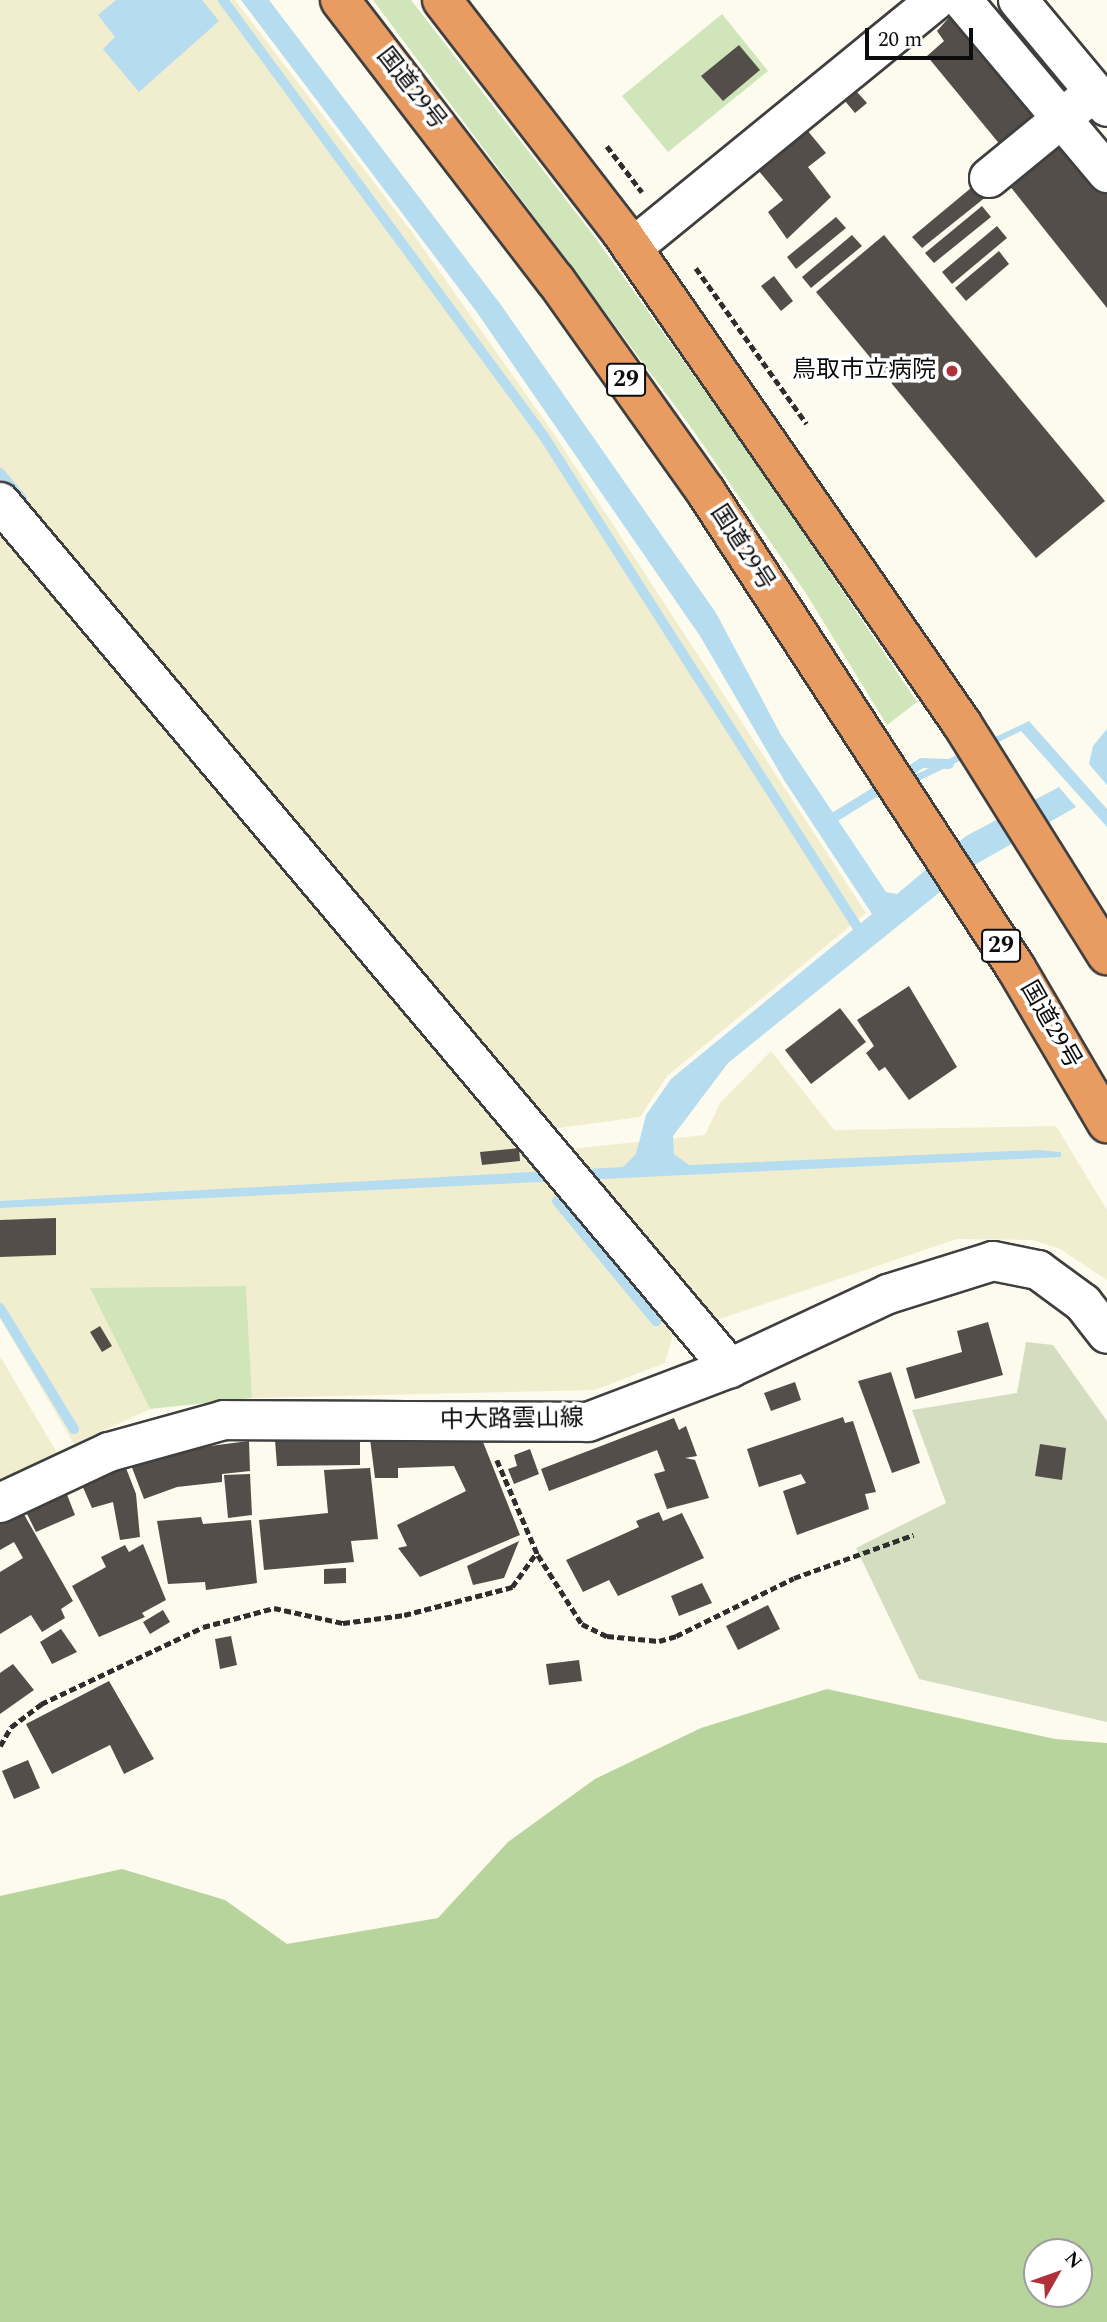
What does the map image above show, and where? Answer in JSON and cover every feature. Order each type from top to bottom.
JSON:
[{"type":"highway","name":"国道29号","points":[[340,0],[556,281],[698,480],[888,776],[1016,968],[1106,1121]]},
{"type":"highway","points":[[442,0],[632,248],[962,724],[1107,955]]},
{"type":"street","points":[[632,248],[936,0]]},
{"type":"street","points":[[962,0],[1107,173]]},
{"type":"street","points":[[989,178],[1062,118],[1101,99],[1017,0]]},
{"type":"street","points":[[0,502],[730,1368]]},
{"type":"street","name":"中大路雲山線","points":[[0,1503],[108,1452],[224,1420],[588,1422],[730,1368],[888,1294],[993,1261],[1038,1270],[1083,1303],[1107,1334]]},
{"type":"path","points":[[484,1422],[537,1552],[582,1624],[607,1636],[659,1641],[794,1578],[913,1535]]},
{"type":"path","points":[[0,1746],[11,1727],[41,1704],[203,1627],[274,1608],[343,1623],[404,1615],[512,1587],[537,1552]]},
{"type":"shaded area","points":[[0,0],[235,0],[411,231],[554,434],[866,913],[667,1076],[640,1117],[544,1130],[0,482]]},
{"type":"shaded area","points":[[0,527],[675,1328],[665,1363],[595,1390],[252,1398],[246,1286],[91,1289],[150,1409],[74,1444],[0,1318]]},
{"type":"shaded area","points":[[771,1051],[834,1130],[1056,1126],[1107,1210],[1107,1280],[1060,1249],[1033,1240],[957,1239],[708,1323],[569,1149],[705,1135],[720,1103]]},
{"type":"shaded area","points":[[0,1356],[60,1458],[0,1489]]},
{"type":"green space","points":[[373,0],[411,0],[594,236],[757,464],[917,702],[887,725],[805,592],[693,430]]},
{"type":"green space","points":[[722,14],[768,71],[668,152],[622,96]]},
{"type":"green space","points":[[246,1286],[252,1398],[150,1409],[90,1288]]},
{"type":"green space","points":[[1026,1342],[1053,1345],[1107,1421],[1107,1722],[919,1679],[856,1548],[946,1503],[912,1410],[1017,1393]]},
{"type":"green space","points":[[827,1689],[1055,1739],[1107,1743],[1107,2322],[0,2322],[0,1896],[122,1869],[225,1900],[287,1944],[438,1918],[508,1842],[595,1779],[701,1728]]},
{"type":"water","points":[[116,0],[202,0],[219,21],[139,92],[103,49],[115,37],[98,15]]},
{"type":"water","points":[[241,0],[269,0],[501,305],[716,613],[781,735],[886,892],[897,894],[966,836],[1059,787],[1076,807],[971,867],[728,1063],[673,1136],[674,1154],[689,1165],[1037,1150],[1061,1152],[1061,1157],[0,1208],[0,1201],[623,1167],[636,1154],[646,1115],[671,1079],[872,914],[784,780],[700,636],[476,311]]},
{"type":"water","points":[[1029,721],[1107,809],[1107,827],[1021,731],[908,786],[904,780]]},
{"type":"water","points":[[1107,729],[1107,785],[1089,764],[1093,746]]},
{"type":"building","points":[[960,5],[1039,116],[1002,147],[927,56],[944,41],[937,31]]},
{"type":"building","points":[[739,45],[760,70],[723,101],[701,76]]},
{"type":"building","points":[[857,92],[867,103],[855,113],[845,101]]},
{"type":"building","points":[[807,130],[826,153],[808,167],[831,197],[787,239],[768,212],[783,200],[758,170]]},
{"type":"building","points":[[1067,138],[1107,187],[1107,308],[1009,185]]},
{"type":"building","points":[[977,183],[987,196],[922,248],[912,237]]},
{"type":"building","points":[[982,206],[991,217],[934,263],[925,253]]},
{"type":"building","points":[[836,217],[846,228],[796,269],[787,257]]},
{"type":"building","points":[[997,226],[1007,238],[952,284],[942,272]]},
{"type":"building","points":[[852,235],[862,246],[811,288],[802,277]]},
{"type":"building","points":[[884,235],[1105,501],[1036,558],[816,292]]},
{"type":"building","points":[[999,251],[1009,264],[966,301],[955,288]]},
{"type":"building","points":[[774,276],[793,301],[781,311],[761,286]]},
{"type":"building","points":[[909,986],[957,1067],[909,1100],[885,1067],[879,1071],[866,1053],[874,1046],[857,1020]]},
{"type":"building","points":[[840,1008],[866,1042],[811,1084],[785,1050]]},
{"type":"building","points":[[519,1148],[520,1161],[482,1165],[480,1152]]},
{"type":"building","points":[[56,1218],[56,1255],[0,1257],[0,1220]]},
{"type":"building","points":[[988,1322],[1003,1375],[915,1399],[906,1368],[962,1352],[957,1331]]},
{"type":"building","points":[[100,1326],[112,1346],[102,1352],[90,1332]]},
{"type":"building","points":[[891,1372],[920,1463],[892,1473],[858,1381]]},
{"type":"building","points":[[795,1382],[801,1400],[771,1411],[764,1393]]},
{"type":"building","points":[[843,1417],[845,1423],[853,1421],[876,1492],[865,1494],[869,1509],[797,1535],[783,1491],[806,1483],[801,1474],[759,1487],[747,1449]]},
{"type":"building","points":[[674,1418],[679,1430],[686,1426],[697,1456],[685,1458],[695,1460],[709,1498],[667,1509],[654,1474],[665,1471],[657,1450],[549,1491],[541,1469]]},
{"type":"building","points":[[481,1437],[520,1535],[420,1577],[398,1548],[407,1546],[397,1525],[466,1491],[454,1466],[398,1468],[398,1478],[375,1478],[370,1439]]},
{"type":"building","points":[[360,1439],[360,1465],[277,1466],[275,1440]]},
{"type":"building","points":[[249,1441],[250,1471],[222,1474],[222,1482],[177,1487],[144,1499],[131,1465],[170,1451]]},
{"type":"building","points":[[1040,1444],[1066,1448],[1062,1480],[1035,1476]]},
{"type":"building","points":[[530,1449],[539,1474],[514,1484],[508,1469],[517,1466],[514,1455]]},
{"type":"building","points":[[126,1468],[136,1494],[140,1537],[120,1540],[113,1502],[92,1508],[82,1485]]},
{"type":"building","points":[[370,1468],[378,1539],[351,1541],[354,1562],[264,1570],[259,1520],[328,1513],[324,1470]]},
{"type":"building","points":[[250,1474],[252,1515],[228,1518],[224,1475]]},
{"type":"building","points":[[66,1492],[75,1515],[36,1532],[24,1508]]},
{"type":"building","points":[[21,1509],[73,1601],[61,1609],[65,1618],[42,1632],[31,1615],[0,1634],[0,1572],[23,1558],[14,1542],[0,1550],[0,1519]]},
{"type":"building","points":[[659,1512],[663,1521],[682,1513],[704,1558],[618,1596],[609,1580],[583,1592],[566,1560],[639,1527],[636,1521]]},
{"type":"building","points":[[201,1517],[203,1524],[251,1520],[257,1583],[206,1590],[205,1582],[168,1584],[157,1521]]},
{"type":"building","points":[[519,1541],[504,1578],[473,1585],[467,1566]]},
{"type":"building","points":[[143,1544],[166,1600],[142,1613],[145,1617],[99,1637],[72,1586],[106,1567],[101,1557],[125,1545],[129,1552]]},
{"type":"building","points":[[346,1568],[346,1583],[324,1584],[324,1569]]},
{"type":"building","points":[[702,1583],[712,1603],[679,1616],[671,1596]]},
{"type":"building","points":[[768,1605],[780,1629],[738,1650],[726,1626]]},
{"type":"building","points":[[163,1610],[170,1622],[150,1634],[143,1622]]},
{"type":"building","points":[[61,1629],[77,1652],[52,1664],[40,1642]]},
{"type":"building","points":[[231,1636],[237,1665],[220,1669],[215,1639]]},
{"type":"building","points":[[579,1660],[582,1681],[549,1685],[546,1664]]},
{"type":"building","points":[[13,1664],[34,1690],[0,1714],[0,1673]]},
{"type":"building","points":[[109,1681],[154,1759],[124,1774],[110,1745],[52,1774],[26,1724]]},
{"type":"building","points":[[28,1760],[40,1788],[14,1799],[2,1771]]},
{"type":"waterway","points":[[223,0],[543,435],[863,936]]},
{"type":"waterway","points":[[0,473],[23,500]]},
{"type":"waterway","points":[[825,823],[922,763],[949,764]]},
{"type":"waterway","points":[[557,1201],[656,1321]]},
{"type":"waterway","points":[[0,1308],[74,1429]]},
{"type":"place","name":"鳥取市立病院","points":[[952,371]]}]
